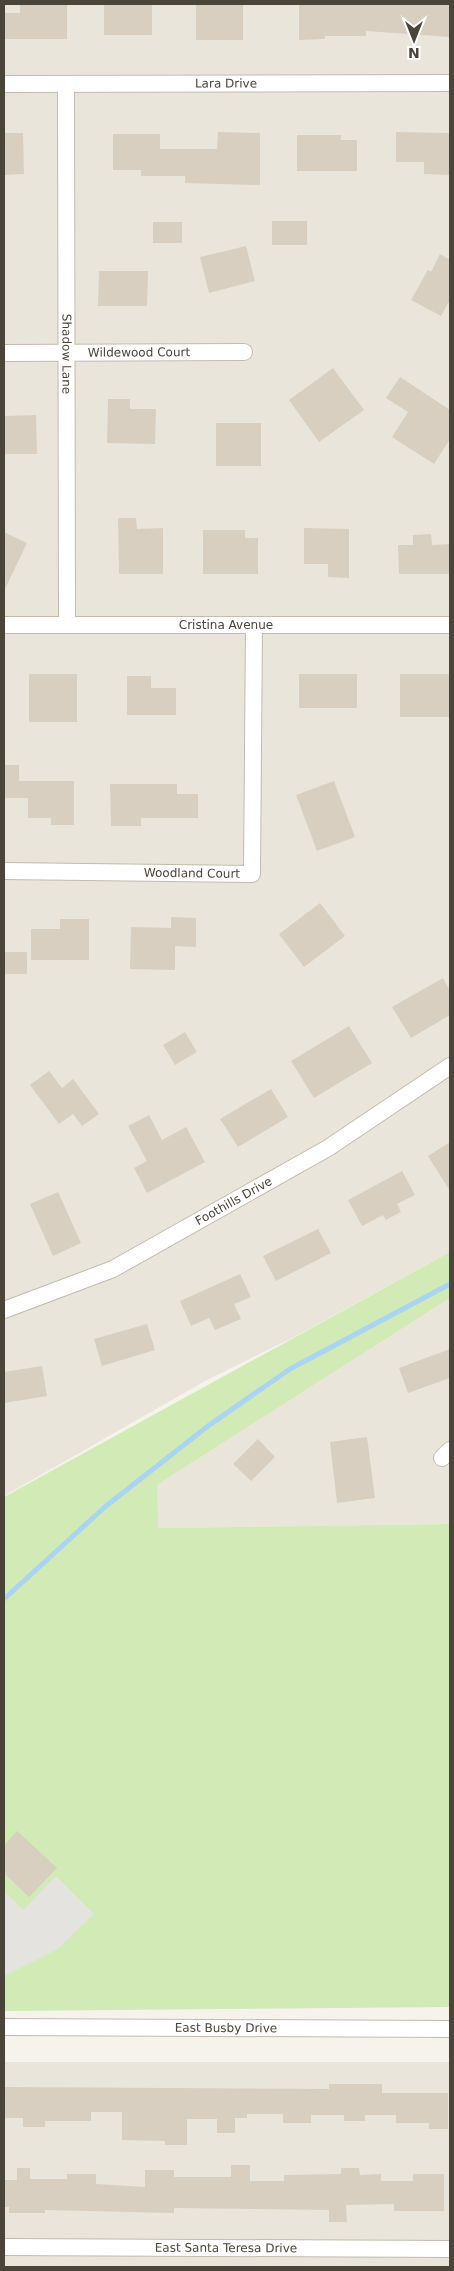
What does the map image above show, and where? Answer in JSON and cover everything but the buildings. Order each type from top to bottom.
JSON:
[{"type":"street","name":"Lara Drive","points":[[4,84],[450,83]]},
{"type":"street","name":"Shadow Lane","points":[[66,84],[66,625]]},
{"type":"street","name":"Wildewood Court","points":[[4,352],[244,352]]},
{"type":"street","name":"Cristina Avenue","points":[[4,625],[450,625]]},
{"type":"street","name":"Woodland Court","points":[[4,871],[252,874],[254,625]]},
{"type":"street","name":"Foothills Drive","points":[[4,1310],[113,1269],[328,1148],[450,1066]]},
{"type":"street","name":"East Busby Drive","points":[[4,2027],[450,2029]]},
{"type":"street","name":"East Santa Teresa Drive","points":[[4,2247],[450,2249]]},
{"type":"shaded area","points":[[4,4],[450,4],[450,1252],[294,1337],[205,1381],[4,1496]]},
{"type":"shaded area","points":[[450,1298],[450,1524],[157,1528],[157,1485]]},
{"type":"shaded area","points":[[56,1876],[94,1914],[58,1949],[4,1976],[4,1891],[23,1910]]},
{"type":"shaded area","points":[[4,2062],[450,2062],[450,2267],[4,2267]]},
{"type":"green space","points":[[450,1252],[450,1298],[157,1485],[158,1528],[450,1524],[450,2007],[4,2011],[4,1497]]},
{"type":"waterway","points":[[4,1599],[106,1506],[208,1426],[290,1369],[450,1284]]}]
